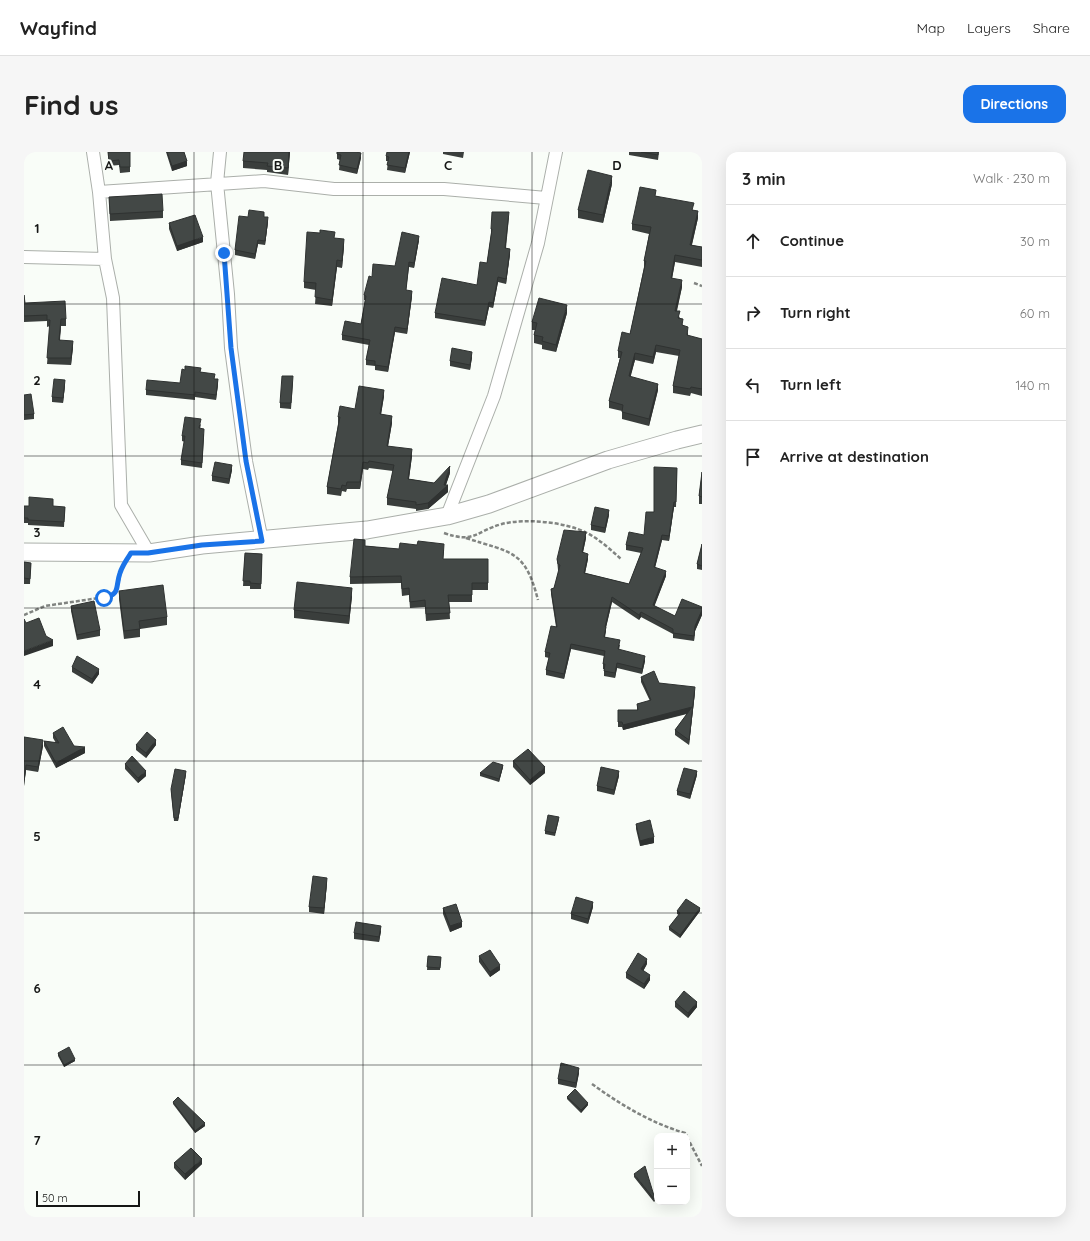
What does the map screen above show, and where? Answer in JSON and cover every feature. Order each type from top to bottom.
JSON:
[{"type":"street","points":[[92,152],[99,192],[105,259],[113,298],[121,505],[148,553]]},
{"type":"street","points":[[220,152],[217,183],[228,294],[231,348],[246,461],[262,541]]},
{"type":"street","points":[[447,516],[494,396],[538,243],[556,152]]},
{"type":"street","points":[[99,192],[264,181],[334,189],[444,189],[546,198]]},
{"type":"street","points":[[24,257],[105,259]]},
{"type":"street","points":[[24,552],[148,553],[202,545],[262,541],[367,530],[447,516],[489,504],[608,460],[702,434]]},
{"type":"path","points":[[694,283],[702,286]]},
{"type":"path","points":[[466,538],[476,536],[500,525],[518,521],[540,522],[572,528],[587,533],[621,559]]},
{"type":"path","points":[[437,531],[495,546],[512,553],[528,571],[538,600]]},
{"type":"path","points":[[24,615],[45,606],[112,596],[116,592],[120,573],[131,553]]},
{"type":"path","points":[[592,1084],[618,1103],[664,1127],[685,1133]]},
{"type":"path","points":[[690,1142],[702,1166]]},
{"type":"building","points":[[108,152],[130,152],[130,167],[120,167],[119,160],[109,161]]},
{"type":"building","points":[[167,152],[184,152],[187,161],[172,166]]},
{"type":"building","points":[[244,152],[289,152],[288,168],[267,166],[268,163],[243,161]]},
{"type":"building","points":[[337,152],[361,153],[357,169],[339,165],[341,155],[337,154]]},
{"type":"building","points":[[387,152],[409,152],[405,168],[387,165],[389,157],[386,156]]},
{"type":"building","points":[[641,152],[658,152],[658,155]]},
{"type":"building","points":[[588,170],[612,176],[603,215],[578,210]]},
{"type":"building","points":[[640,187],[656,190],[655,196],[694,203],[692,210],[698,211],[690,245],[702,247],[702,260],[675,255],[671,278],[682,280],[675,311],[680,311],[678,318],[683,319],[682,325],[688,327],[687,335],[702,339],[702,389],[691,387],[690,389],[673,386],[680,350],[656,345],[653,357],[635,353],[629,376],[658,384],[649,419],[622,412],[623,405],[609,401],[622,352],[618,351],[622,332],[630,334],[646,261],[644,261],[651,227],[632,224]]},
{"type":"building","points":[[162,194],[163,211],[110,214],[109,197]]},
{"type":"building","points":[[249,210],[264,212],[264,217],[268,217],[265,241],[258,240],[255,254],[235,250],[239,216],[248,217]]},
{"type":"building","points":[[492,212],[509,212],[505,248],[510,249],[506,279],[498,277],[493,303],[489,302],[485,321],[435,313],[442,278],[477,285],[480,262],[487,263],[492,229]]},
{"type":"building","points":[[195,215],[203,237],[177,246],[169,223]]},
{"type":"building","points":[[320,230],[335,232],[334,238],[344,239],[342,261],[337,260],[332,300],[315,297],[316,283],[304,282],[307,232],[320,233]]},
{"type":"building","points":[[402,232],[419,236],[414,263],[409,262],[406,290],[412,291],[407,329],[395,327],[388,367],[375,365],[375,361],[366,360],[370,340],[342,335],[345,321],[361,324],[366,296],[364,295],[369,276],[372,277],[373,264],[395,266]]},
{"type":"building","points":[[24,295],[25,303],[65,301],[66,319],[61,319],[59,340],[73,341],[71,358],[47,358],[50,320],[47,320],[47,315],[24,316]]},
{"type":"building","points":[[539,298],[567,305],[556,345],[542,341],[543,337],[534,335],[537,323],[532,322]]},
{"type":"building","points":[[452,348],[472,352],[470,365],[450,361]]},
{"type":"building","points":[[185,366],[201,368],[200,372],[215,374],[214,379],[218,379],[216,395],[195,392],[195,395],[146,390],[147,380],[180,383],[182,369],[185,370]]},
{"type":"building","points":[[282,376],[293,376],[291,403],[280,403]]},
{"type":"building","points":[[54,379],[65,380],[63,398],[52,397]]},
{"type":"building","points":[[359,386],[384,390],[380,414],[392,416],[387,446],[412,449],[408,479],[434,483],[450,466],[444,485],[448,485],[428,503],[416,505],[416,502],[387,498],[394,465],[369,461],[368,463],[363,462],[360,482],[347,482],[346,486],[342,485],[341,489],[327,487],[340,417],[338,417],[340,406],[355,409]]},
{"type":"building","points":[[31,394],[34,414],[24,415],[24,395]]},
{"type":"building","points":[[185,417],[201,419],[199,428],[204,429],[202,463],[181,460],[185,436],[182,436]]},
{"type":"building","points":[[215,462],[232,465],[229,479],[212,476]]},
{"type":"building","points":[[654,467],[677,468],[676,502],[674,502],[669,536],[662,535],[654,567],[666,571],[653,605],[675,616],[682,599],[702,607],[695,626],[694,636],[673,633],[673,629],[641,612],[639,615],[612,597],[604,637],[620,640],[618,649],[645,656],[642,669],[617,663],[615,673],[604,671],[605,664],[603,664],[605,651],[571,644],[564,674],[546,670],[550,653],[545,652],[551,626],[557,627],[551,589],[554,588],[560,565],[558,564],[557,559],[564,530],[586,532],[582,552],[588,554],[584,573],[629,584],[643,548],[626,545],[629,532],[644,535],[646,512],[654,512]]},
{"type":"building","points":[[702,472],[702,497],[699,496]]},
{"type":"building","points":[[29,497],[53,499],[53,506],[65,507],[64,522],[28,520],[28,518],[24,518],[24,506],[29,506]]},
{"type":"building","points":[[595,507],[609,510],[605,528],[591,525]]},
{"type":"building","points":[[354,539],[365,540],[365,546],[399,549],[400,543],[417,545],[418,541],[444,544],[443,559],[488,559],[488,583],[472,583],[472,595],[448,595],[450,613],[426,614],[425,600],[410,602],[409,588],[402,589],[401,576],[350,577]]},
{"type":"building","points":[[702,544],[702,566],[697,564]]},
{"type":"building","points":[[245,553],[262,554],[261,584],[243,581]]},
{"type":"building","points":[[24,562],[31,563],[30,579],[24,578]]},
{"type":"building","points":[[297,582],[352,588],[349,616],[294,610]]},
{"type":"building","points":[[163,585],[167,617],[139,621],[140,629],[124,631],[119,591]]},
{"type":"building","points":[[94,601],[100,630],[77,635],[71,606]]},
{"type":"building","points":[[39,618],[46,636],[53,640],[24,651],[24,619],[26,623]]},
{"type":"building","points":[[77,656],[99,669],[92,679],[72,667]]},
{"type":"building","points":[[654,671],[659,683],[695,687],[689,740],[675,730],[692,707],[623,725],[622,722],[618,722],[618,710],[638,710],[637,704],[651,700],[641,677]]},
{"type":"building","points":[[63,727],[74,746],[85,747],[56,763],[44,741],[59,743],[53,733]]},
{"type":"building","points":[[147,732],[156,740],[146,753],[136,745]]},
{"type":"building","points":[[24,737],[43,740],[38,767],[26,765],[24,780]]},
{"type":"building","points":[[528,749],[545,767],[530,780],[513,761]]},
{"type":"building","points":[[132,756],[146,771],[138,778],[125,764]]},
{"type":"building","points":[[493,762],[503,765],[499,779],[480,773]]},
{"type":"building","points":[[601,767],[619,771],[614,790],[597,786]]},
{"type":"building","points":[[684,768],[697,771],[690,794],[677,791]]},
{"type":"building","points":[[175,769],[186,771],[178,818],[174,818],[171,789]]},
{"type":"building","points":[[548,815],[559,817],[555,833],[545,831]]},
{"type":"building","points":[[650,820],[654,837],[640,841],[636,824]]},
{"type":"building","points":[[313,876],[327,878],[324,908],[309,907]]},
{"type":"building","points":[[576,897],[593,902],[588,919],[571,914]]},
{"type":"building","points":[[686,899],[700,908],[680,935],[669,927],[680,913],[677,911]]},
{"type":"building","points":[[456,904],[462,922],[450,926],[443,908]]},
{"type":"building","points":[[356,922],[381,926],[379,937],[354,933]]},
{"type":"building","points":[[490,950],[500,965],[490,972],[479,956]]},
{"type":"building","points":[[638,953],[647,959],[641,969],[650,975],[644,984],[626,973]]},
{"type":"building","points":[[428,956],[441,957],[440,968],[427,967]]},
{"type":"building","points":[[684,991],[697,1002],[688,1013],[675,1002]]},
{"type":"building","points":[[69,1047],[75,1059],[64,1065],[58,1053]]},
{"type":"building","points":[[561,1063],[579,1068],[576,1083],[558,1079]]},
{"type":"building","points":[[575,1089],[588,1103],[581,1110],[567,1097]]},
{"type":"building","points":[[178,1097],[205,1123],[195,1131],[173,1102]]},
{"type":"building","points":[[191,1148],[202,1159],[185,1174],[174,1163]]},
{"type":"building","points":[[645,1166],[654,1199],[634,1174]]},
{"type":"route","points":[[104,598],[112,596],[116,592],[120,573],[131,553],[148,553],[202,545],[262,541],[246,461],[231,348],[224,253]]}]
